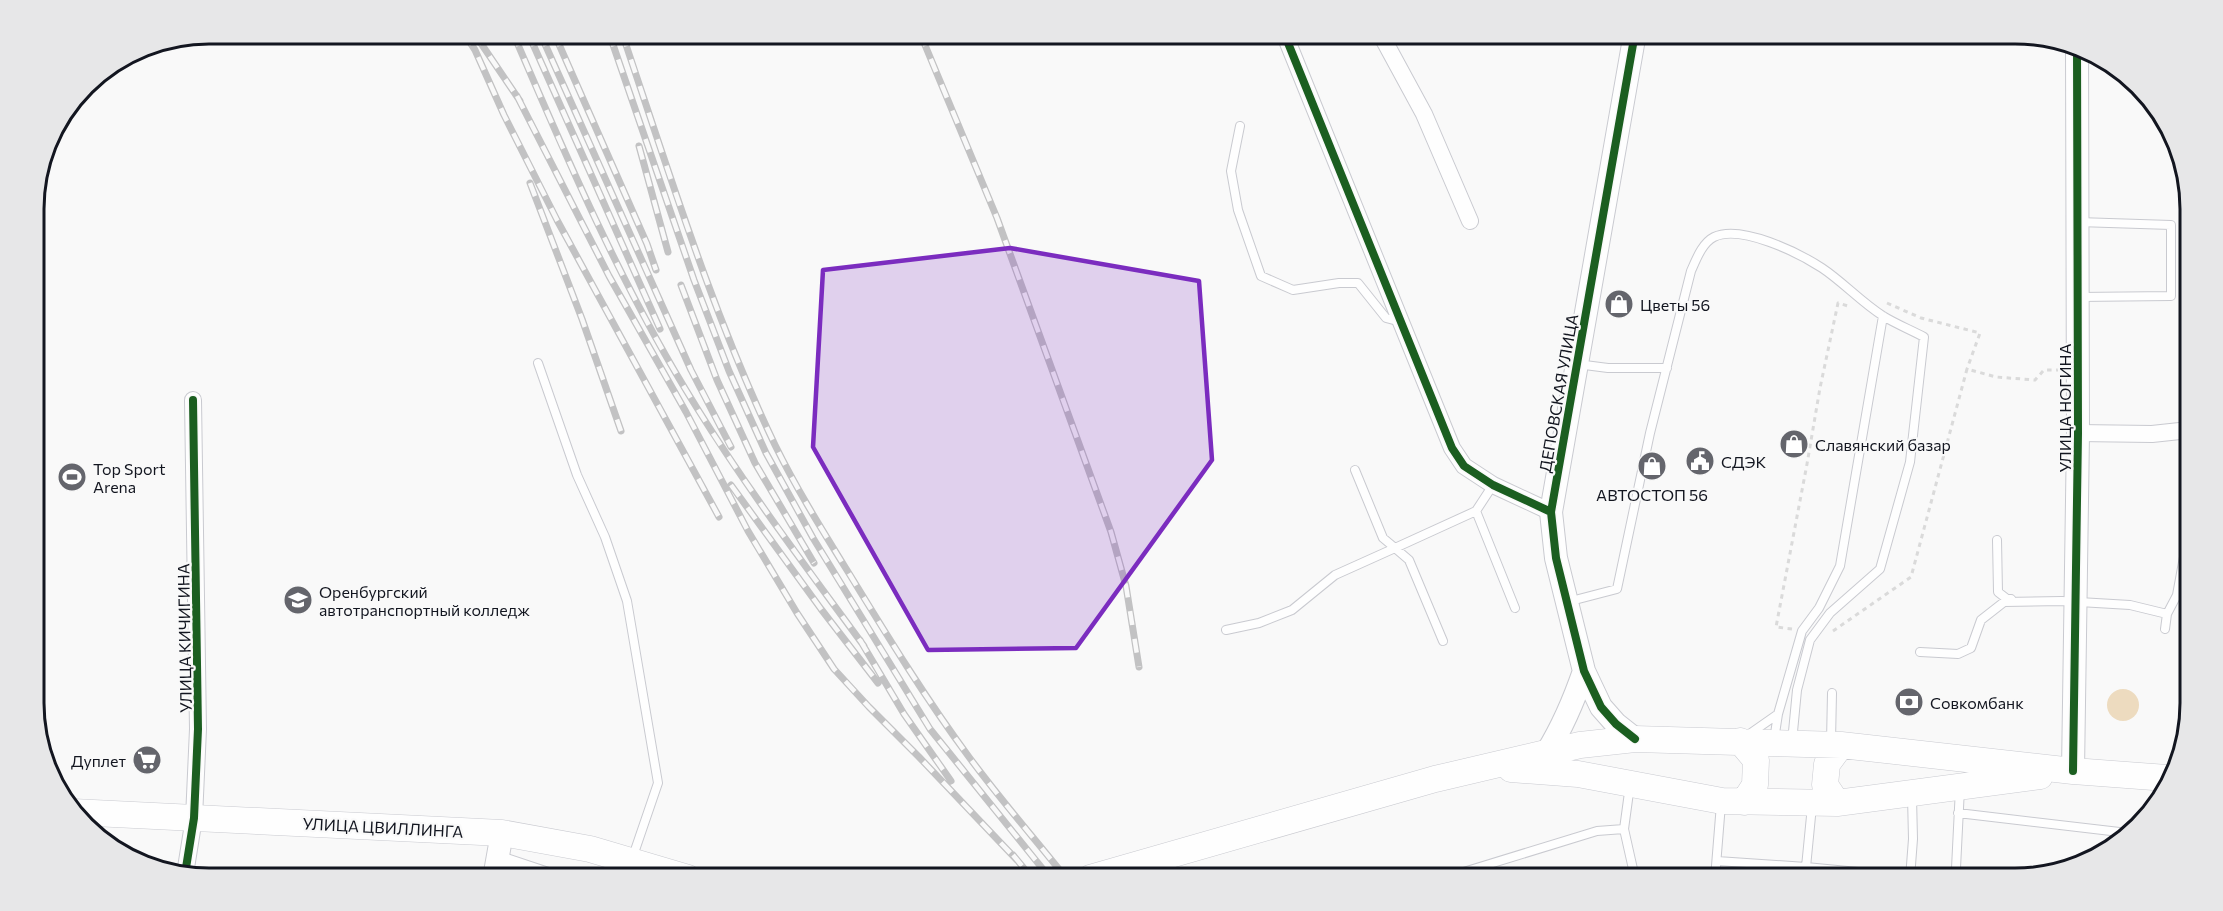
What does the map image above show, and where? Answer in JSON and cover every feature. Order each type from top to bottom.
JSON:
[{"type":"main road","points":[[1127,867],[1423,782],[1580,745],[1635,739],[1836,744],[2073,771],[2162,778]]},
{"type":"main road","points":[[1733,801],[1755,785],[1756,760],[1740,741]]},
{"type":"main road","points":[[1836,744],[1827,764],[1825,786],[1837,803]]},
{"type":"main road","points":[[1490,768],[1578,774],[1630,785],[1733,801],[1812,803],[1837,803],[1960,788],[2073,771]]},
{"type":"main road","name":"УЛИЦА ЦВИЛЛИНГА","points":[[86,813],[502,833],[590,849],[656,868]]},
{"type":"street","points":[[1292,44],[1452,448],[1464,466],[1493,485],[1551,512]]},
{"type":"street","points":[[1386,44],[1424,114],[1470,221]]},
{"type":"street","name":"ДЕПОВСКАЯ УЛИЦА","points":[[1633,44],[1551,512],[1556,558],[1584,671],[1601,707],[1616,724],[1635,739]]},
{"type":"street","name":"УЛИЦА НОГИНА","points":[[2073,771],[2068,602],[2078,433],[2077,56]]},
{"type":"street","name":"УЛИЦА КИЧИГИНА","points":[[186,866],[194,818],[198,718],[193,400]]},
{"type":"street","points":[[2078,433],[2152,434],[2180,431]]},
{"type":"street","points":[[1547,752],[1570,709],[1584,671]]},
{"type":"street","points":[[496,868],[502,833]]},
{"type":"lane","points":[[1240,126],[1231,171],[1238,210],[1261,276],[1293,290],[1339,283],[1358,283],[1386,318],[1401,322]]},
{"type":"lane","points":[[2078,222],[2171,225],[2171,296],[2078,297]]},
{"type":"lane","points":[[1566,602],[1617,589],[1666,368],[1691,271],[1703,247],[1713,237],[1730,234],[1766,241],[1822,268],[1883,316],[1924,337],[1910,462],[1880,569],[1830,613],[1810,640],[1783,742]]},
{"type":"lane","points":[[1783,742],[1778,714],[1802,631],[1819,608],[1840,566],[1883,316]]},
{"type":"lane","points":[[538,363],[577,475],[605,537],[627,601],[658,783],[632,860]]},
{"type":"lane","points":[[1576,364],[1608,368],[1666,368]]},
{"type":"lane","points":[[1355,470],[1383,538],[1409,560],[1443,641]]},
{"type":"lane","points":[[1226,630],[1259,623],[1292,610],[1335,575],[1476,511],[1493,485]]},
{"type":"lane","points":[[1476,511],[1515,608]]},
{"type":"lane","points":[[1997,540],[1998,591],[2007,599],[2130,605],[2167,614]]},
{"type":"lane","points":[[2165,629],[2167,614],[2177,595],[2180,579]]},
{"type":"lane","points":[[1920,652],[1958,654],[1971,648],[1981,620],[2004,602],[2068,602]]},
{"type":"lane","points":[[1832,693],[1836,744]]},
{"type":"lane","points":[[1740,741],[1778,714]]},
{"type":"lane","points":[[1630,785],[1624,829],[1633,867]]},
{"type":"lane","points":[[1956,867],[1960,788]]},
{"type":"lane","points":[[1911,867],[1912,793]]},
{"type":"lane","points":[[1716,867],[1733,801]]},
{"type":"lane","points":[[1717,861],[1806,867],[1812,803]]},
{"type":"lane","points":[[1959,813],[2114,834]]},
{"type":"lane","points":[[1479,867],[1597,831],[1624,829]]},
{"type":"path","points":[[1802,631],[1776,627],[1838,303],[1862,309],[1887,302],[1921,318],[1980,333],[1967,369],[1911,577],[1827,635],[1815,633]]},
{"type":"path","points":[[1967,369],[1996,377],[2035,380],[2044,370],[2078,371]]},
{"type":"highlighted area","points":[[1010,248],[1199,281],[1212,460],[1076,648],[928,650],[813,447],[823,270]]},
{"type":"shaded area","points":[[2123,689],[2134,694],[2139,705],[2134,716],[2123,721],[2112,716],[2107,705],[2112,694]]},
{"type":"railway","points":[[471,44],[557,220],[719,517]]},
{"type":"railway","points":[[481,44],[520,101]]},
{"type":"railway","points":[[518,44],[598,224],[670,363],[737,469],[864,646]]},
{"type":"railway","points":[[533,44],[660,329]]},
{"type":"railway","points":[[545,44],[691,370],[731,447]]},
{"type":"railway","points":[[559,44],[647,244],[656,270]]},
{"type":"railway","points":[[613,44],[694,280],[729,371],[766,453],[813,538],[930,729],[1042,868]]},
{"type":"railway","points":[[626,44],[711,293],[752,395],[783,462],[830,543],[938,713],[981,773],[1057,868]]},
{"type":"railway","points":[[925,44],[997,218],[1111,532],[1126,586],[1139,667]]},
{"type":"railway","points":[[517,96],[609,276],[686,412],[748,531],[797,613],[834,669],[1017,860]]},
{"type":"railway","points":[[639,146],[668,252]]},
{"type":"railway","points":[[530,183],[582,319],[621,431]]},
{"type":"railway","points":[[681,285],[717,380],[755,463],[814,563]]},
{"type":"railway","points":[[731,485],[878,683]]},
{"type":"railway","points":[[860,640],[904,714],[951,781]]},
{"type":"railway","points":[[1013,855],[1023,868]]},
{"type":"cycle path","points":[[1288,44],[1452,448],[1464,466],[1493,485],[1551,512]]},
{"type":"cycle path","points":[[1633,44],[1551,512],[1556,558],[1584,671],[1601,707],[1616,724],[1635,739]]},
{"type":"cycle path","points":[[2073,771],[2078,433],[2077,56]]},
{"type":"cycle path","points":[[186,866],[194,818],[198,729],[193,400]]},
{"type":"place","name":"Цветы 56","points":[[1619,304]]},
{"type":"place","name":"Славянский базар","points":[[1794,444]]},
{"type":"place","name":"СДЭК","points":[[1700,461]]},
{"type":"place","name":"АВТОСТОП 56","points":[[1652,466]]},
{"type":"place","name":"Top Sport Arena","points":[[72,477]]},
{"type":"place","name":"Оренбургский автотранспортный колледж","points":[[298,600]]},
{"type":"place","name":"Совкомбанк","points":[[1909,702]]},
{"type":"place","name":"Дуплет","points":[[147,760]]}]
